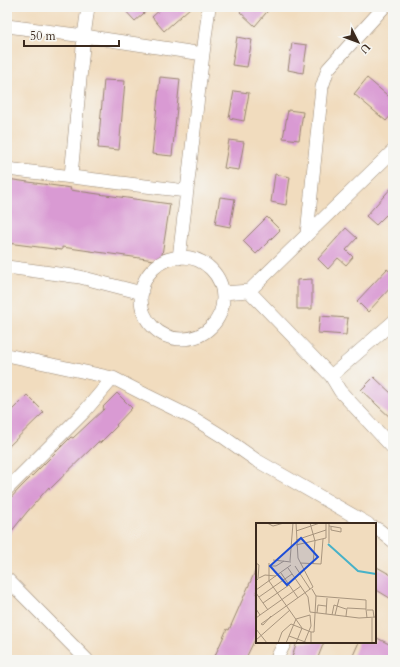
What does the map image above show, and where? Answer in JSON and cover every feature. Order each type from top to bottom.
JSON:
[{"type":"street","points":[[71,176],[88,7]]},
{"type":"street","points":[[179,258],[209,7]]},
{"type":"street","points":[[306,234],[322,87],[328,69],[384,7]]},
{"type":"street","points":[[7,26],[203,54]]},
{"type":"street","points":[[223,293],[249,291],[393,151]]},
{"type":"street","points":[[7,169],[186,191]]},
{"type":"street","points":[[179,258],[194,259],[210,268],[219,279],[223,293],[222,308],[219,316],[211,328],[195,337],[186,339],[171,338],[154,328],[145,316],[143,309],[142,293],[148,276],[156,268],[167,261],[179,258]]},
{"type":"street","points":[[7,267],[80,277],[142,293]]},
{"type":"street","points":[[249,291],[331,376],[334,383],[340,390],[393,448]]},
{"type":"street","points":[[331,376],[391,328]]},
{"type":"street","points":[[7,355],[113,378],[193,418],[256,460],[365,523]]},
{"type":"street","points":[[7,489],[84,412],[113,378]]},
{"type":"street","points":[[376,529],[393,541]]},
{"type":"street","points":[[7,579],[87,660]]},
{"type":"street","points":[[276,660],[284,643]]},
{"type":"building","points":[[122,7],[151,7],[135,21]]},
{"type":"building","points":[[163,7],[191,7],[164,31],[152,17]]},
{"type":"building","points":[[244,7],[271,7],[255,26],[240,12]]},
{"type":"building","points":[[237,37],[252,40],[247,67],[232,65]]},
{"type":"building","points":[[292,43],[307,45],[303,73],[288,70]]},
{"type":"building","points":[[160,77],[180,79],[172,156],[152,154]]},
{"type":"building","points":[[367,78],[393,100],[393,113],[386,121],[354,94]]},
{"type":"building","points":[[104,80],[125,81],[119,150],[98,148]]},
{"type":"building","points":[[234,91],[249,93],[244,121],[229,118]]},
{"type":"building","points":[[288,110],[303,112],[299,140],[283,138]]},
{"type":"building","points":[[229,140],[244,142],[239,170],[224,168]]},
{"type":"building","points":[[275,174],[290,177],[286,205],[271,202]]},
{"type":"building","points":[[7,179],[71,188],[70,190],[170,204],[161,261],[62,247],[62,250],[7,243]]},
{"type":"building","points":[[393,186],[393,221],[386,215],[376,225],[366,216]]},
{"type":"building","points":[[220,197],[235,199],[230,227],[215,224]]},
{"type":"building","points":[[267,217],[280,230],[256,254],[243,241]]},
{"type":"building","points":[[346,228],[357,238],[346,250],[353,257],[346,265],[338,258],[328,269],[318,259]]},
{"type":"building","points":[[387,269],[393,274],[393,285],[368,312],[357,301]]},
{"type":"building","points":[[312,279],[312,309],[297,309],[297,280]]},
{"type":"building","points":[[320,316],[348,318],[346,335],[318,333]]},
{"type":"building","points":[[374,377],[393,395],[393,420],[361,390]]},
{"type":"building","points":[[117,393],[132,408],[100,443],[98,442],[50,489],[49,487],[7,537],[7,502],[71,437],[73,438],[104,409],[103,407]]},
{"type":"building","points":[[27,395],[44,412],[7,448],[7,417]]},
{"type":"building","points":[[376,567],[393,576],[393,600],[376,590]]},
{"type":"building","points":[[256,569],[256,637],[245,660],[213,660],[227,629],[229,630]]},
{"type":"building","points":[[376,638],[393,646],[393,653],[389,660],[351,660],[359,643],[376,643]]},
{"type":"building","points":[[297,643],[324,643],[317,660],[291,660]]}]
